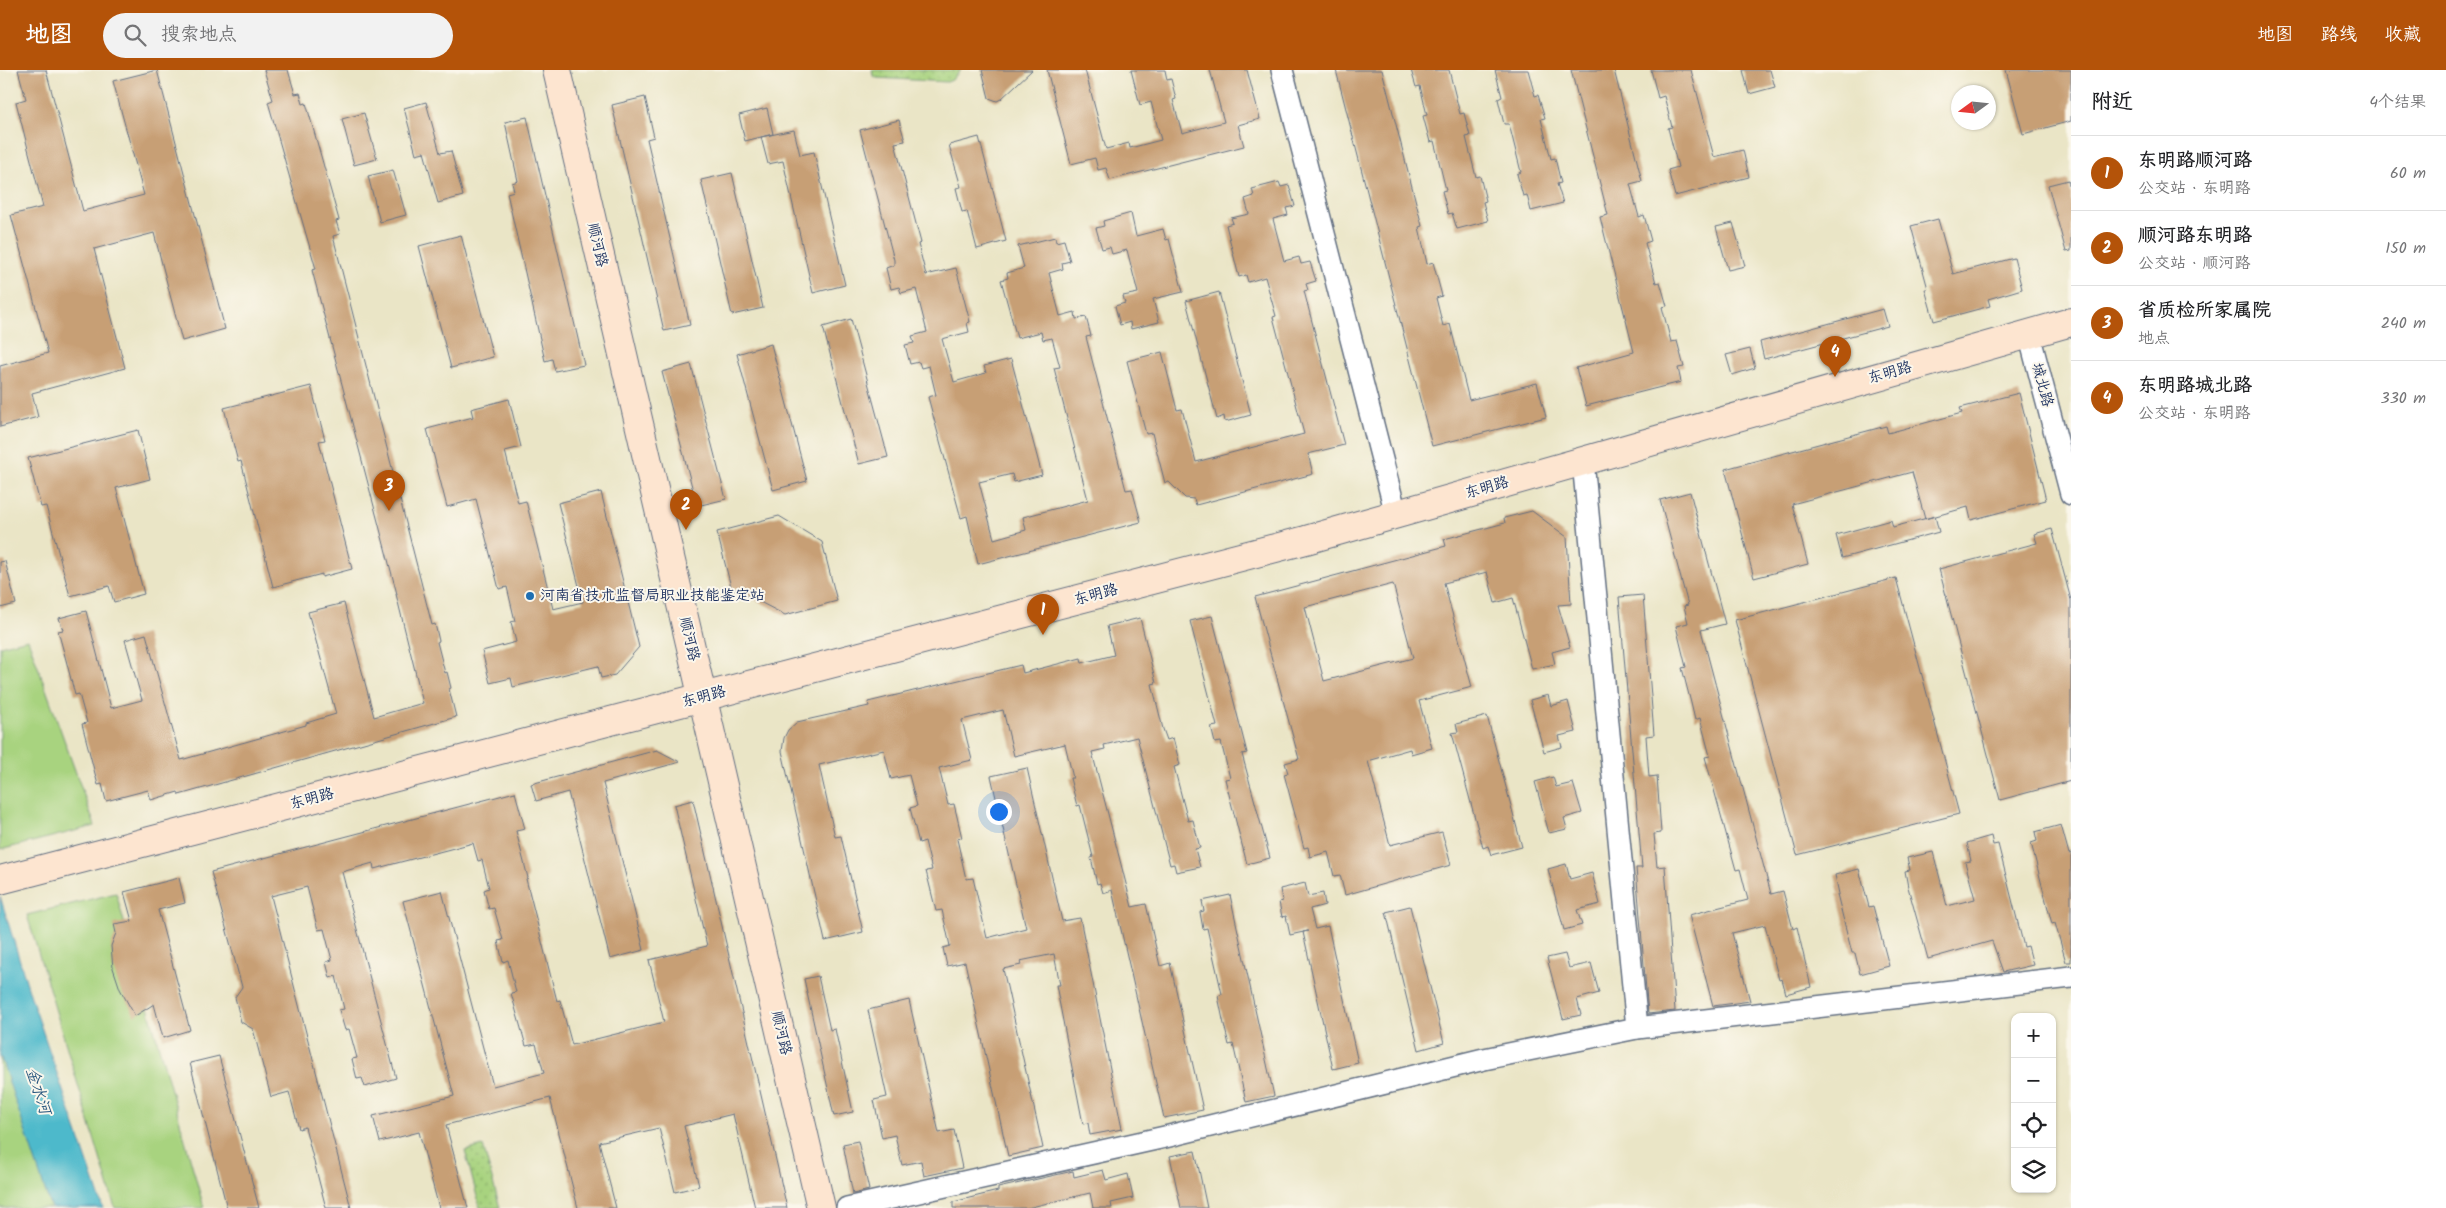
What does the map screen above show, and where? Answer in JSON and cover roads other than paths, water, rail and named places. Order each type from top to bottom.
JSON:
[{"type":"street","name":"顺河路","points":[[557,70],[821,1208]]},
{"type":"street","points":[[1282,70],[1396,514]]},
{"type":"street","name":"东明路","points":[[0,880],[1306,540],[2071,322]]},
{"type":"street","name":"城北路","points":[[2029,334],[2071,494]]},
{"type":"street","points":[[1583,461],[1637,1028]]},
{"type":"street","points":[[847,1208],[1165,1137],[1484,1059],[1637,1028],[2071,977]]},
{"type":"water","name":"金水河","points":[[0,896],[31,997],[103,1208],[51,1208],[0,1055]]},
{"type":"place","name":"东明路城北路","points":[[1835,377]]},
{"type":"place","name":"省质检所家属院","points":[[389,511]]},
{"type":"place","name":"顺河路东明路","points":[[686,530]]},
{"type":"place","name":"河南省技术监督局职业技能鉴定站","points":[[530,596]]},
{"type":"place","name":"东明路顺河路","points":[[1043,635]]}]
